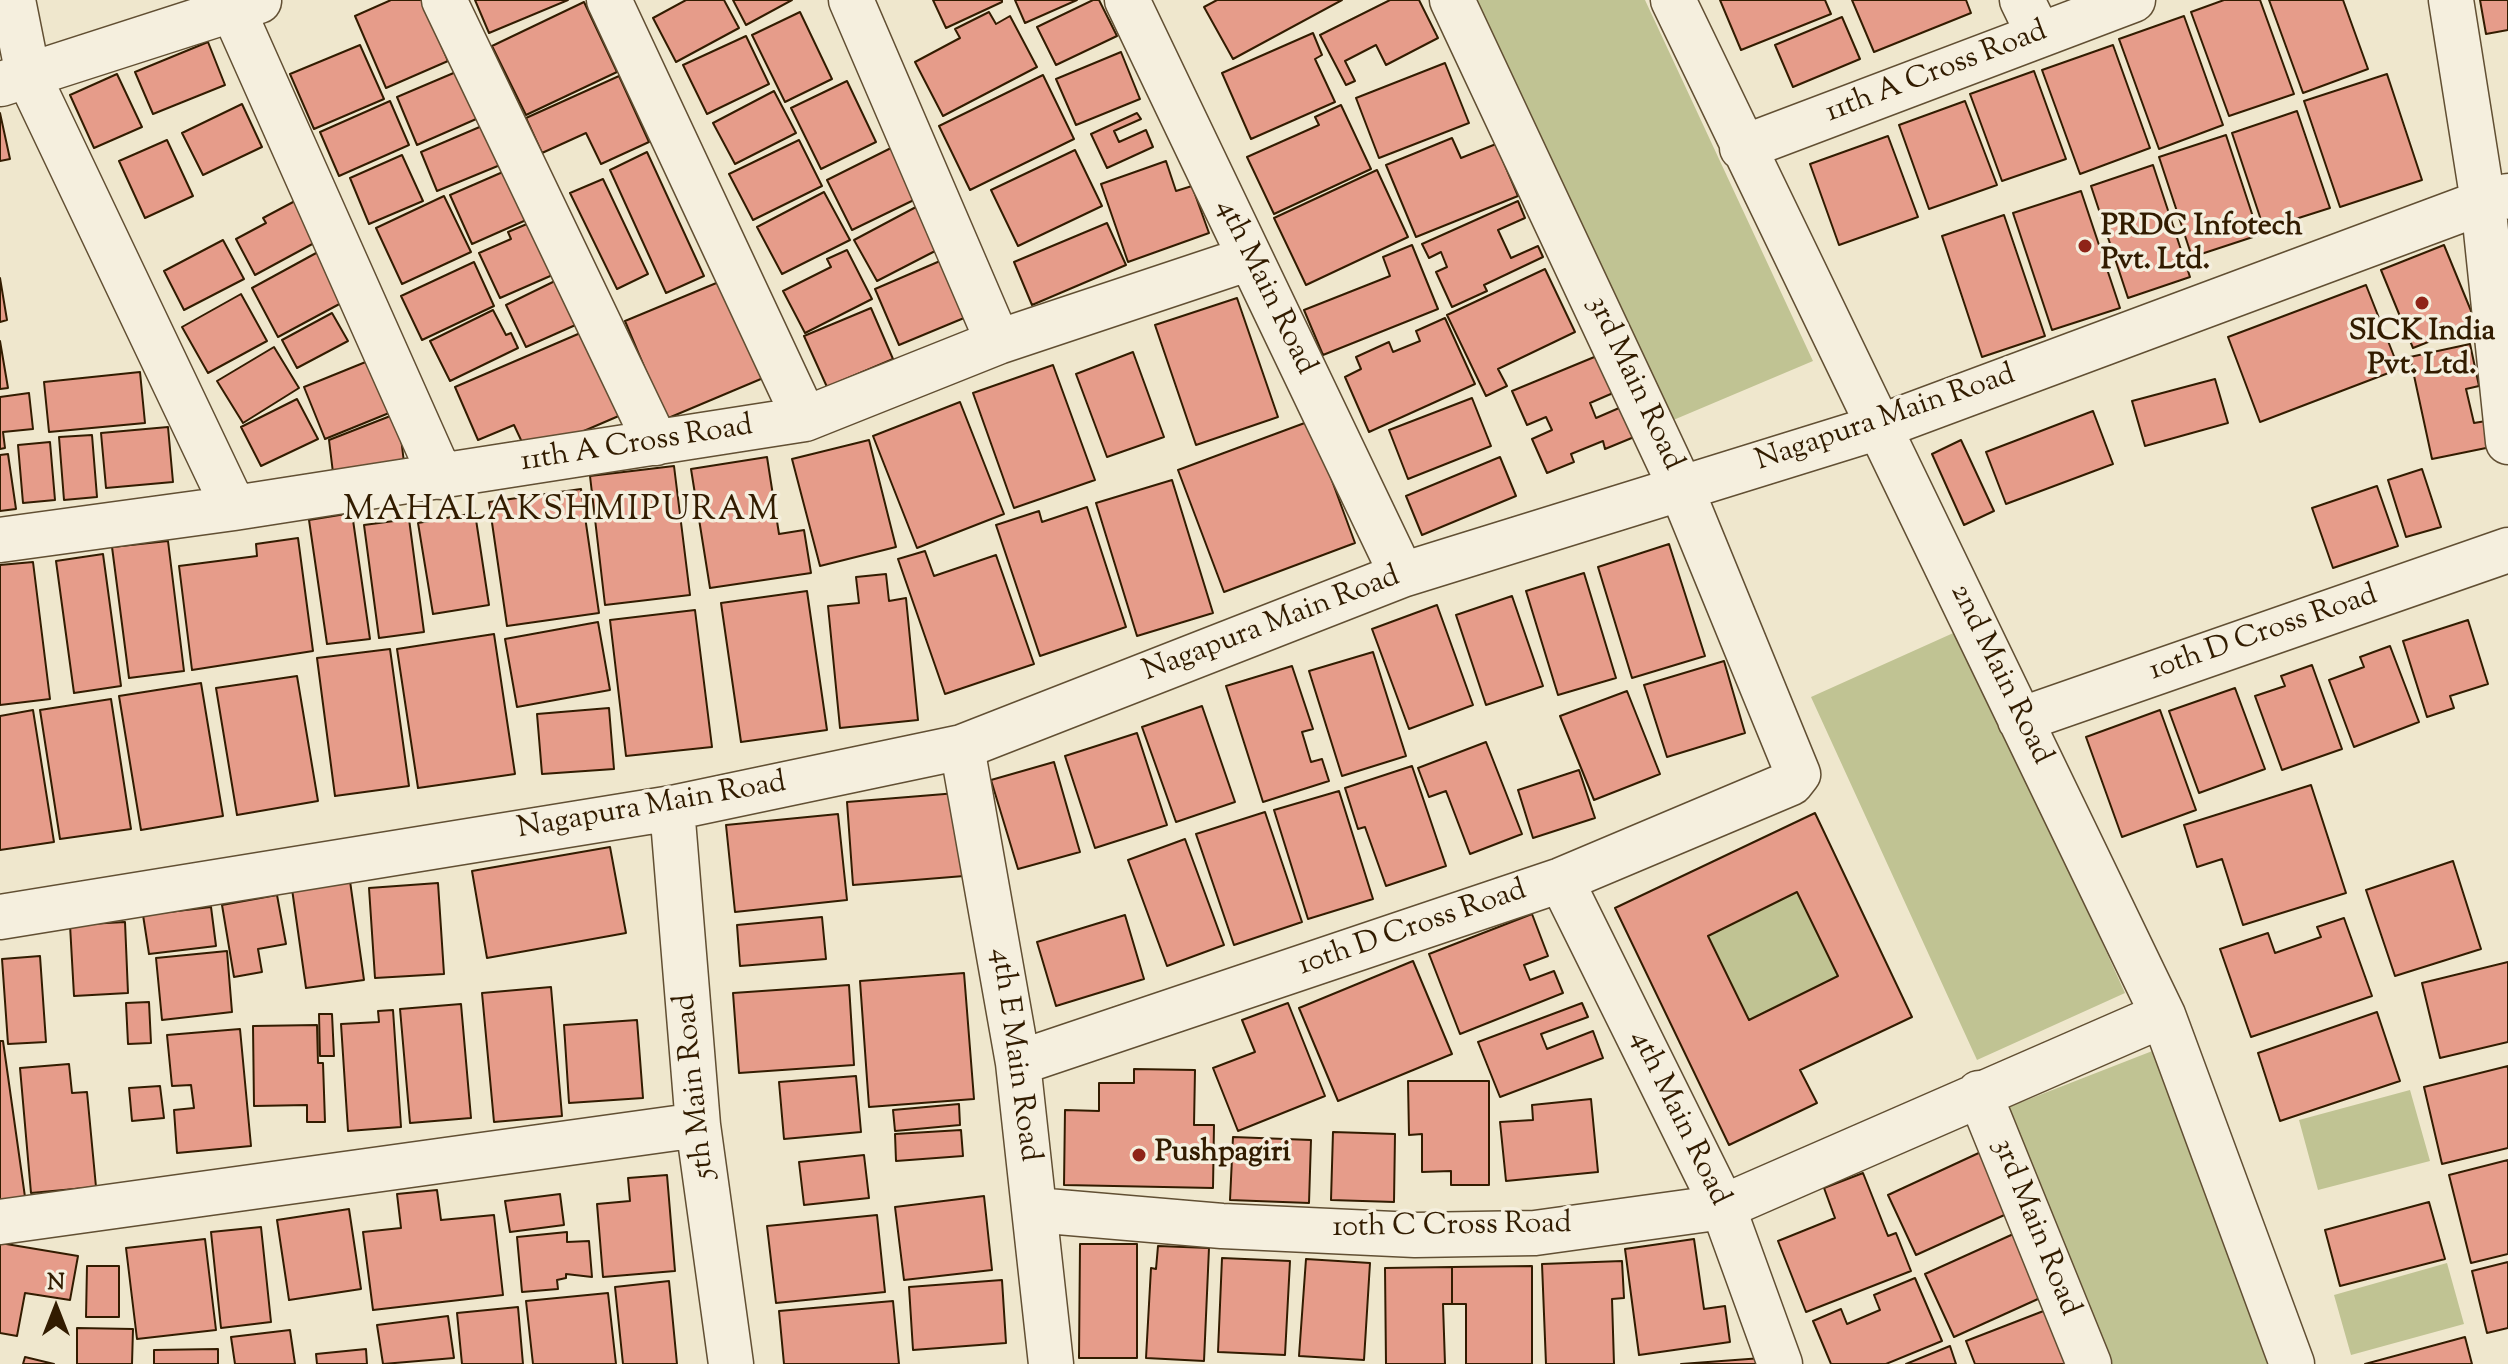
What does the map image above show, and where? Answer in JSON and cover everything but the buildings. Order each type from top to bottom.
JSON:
[{"type":"street","points":[[13,0],[14,80],[234,508]]},
{"type":"street","points":[[444,0],[656,443]]},
{"type":"street","points":[[609,0],[805,419]]},
{"type":"street","points":[[851,0],[998,342]]},
{"type":"street","name":"4th Main Road","points":[[1127,0],[1402,575]]},
{"type":"street","name":"3rd Main Road","points":[[1452,0],[1680,486],[1798,774]]},
{"type":"street","name":"2nd Main Road","points":[[1673,0],[2163,1015],[2292,1364]]},
{"type":"street","name":"11th A Cross Road","points":[[1742,148],[2031,17],[2133,0]]},
{"type":"street","points":[[2451,0],[2495,199],[2508,442]]},
{"type":"street","points":[[14,80],[247,5],[441,477]]},
{"type":"street","name":"Nagapura Main Road","points":[[0,917],[672,808],[962,747],[1402,575],[1680,486],[1879,427],[2495,199]]},
{"type":"street","name":"11th A Cross Road","points":[[0,540],[441,477],[805,419],[998,342],[1250,258]]},
{"type":"street","name":"10th D Cross Road","points":[[2020,720],[2508,550]]},
{"type":"street","name":"4th E Main Road","points":[[962,747],[1018,1063],[1051,1364]]},
{"type":"street","name":"10th D Cross Road","points":[[1018,1063],[1561,880],[1791,783],[1798,774]]},
{"type":"street","name":"5th Main Road","points":[[672,808],[698,1125],[731,1364]]},
{"type":"street","name":"4th Main Road","points":[[1561,880],[1723,1207],[1780,1364]]},
{"type":"street","name":"10th C Cross Road","points":[[1035,1210],[1222,1226],[1415,1235],[1535,1233],[1723,1207],[2163,1015]]},
{"type":"street","name":"3rd Main Road","points":[[1979,1093],[2089,1364]]},
{"type":"street","points":[[0,1222],[698,1125]]},
{"type":"green space","points":[[1466,0],[1645,0],[1813,361],[1671,421]]},
{"type":"green space","points":[[1960,630],[2125,993],[1977,1060],[1811,697]]},
{"type":"green space","points":[[1797,892],[1838,976],[1749,1020],[1708,936]]},
{"type":"green space","points":[[2160,1048],[2280,1364],[2094,1364],[1996,1112]]},
{"type":"green space","points":[[2410,1090],[2430,1161],[2318,1190],[2299,1120]]},
{"type":"green space","points":[[2447,1263],[2464,1324],[2351,1355],[2334,1295]]},
{"type":"place","name":"PRDC Infotech Pvt. Ltd.","points":[[2085,246]]},
{"type":"place","name":"SICK India Pvt. Ltd.","points":[[2422,303]]},
{"type":"place","name":"Pushpagiri","points":[[1139,1155]]},
{"type":"district","name":"MAHALAKSHMIPURAM","points":[[562,513]]}]
